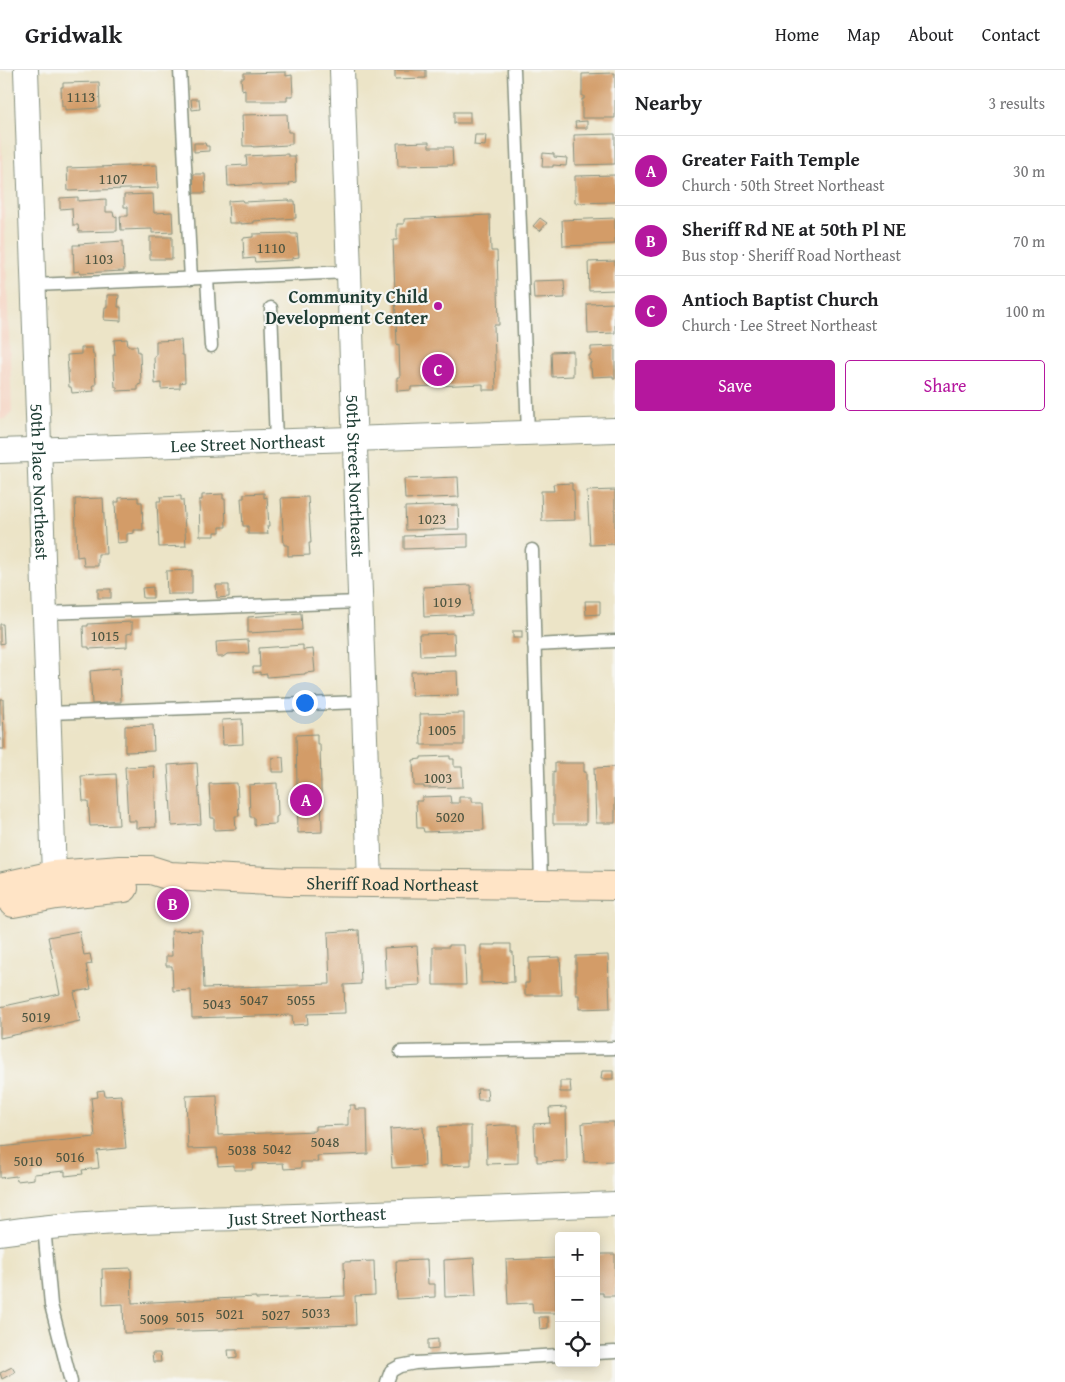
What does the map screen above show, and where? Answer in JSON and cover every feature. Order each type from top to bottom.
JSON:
[{"type":"main road","name":"Sheriff Road Northeast","points":[[0,905],[55,885],[121,870],[151,870],[170,876],[290,882],[615,886]]},
{"type":"main road","name":"Sheriff Road Northeast","points":[[0,887],[55,885]]},
{"type":"street","name":"50th Place Northeast","points":[[26,70],[55,885]]},
{"type":"street","name":"50th Street Northeast","points":[[342,70],[370,883]]},
{"type":"street","name":"Lee Street Northeast","points":[[0,451],[615,430]]},
{"type":"street","name":"Just Street Northeast","points":[[0,1233],[44,1226],[105,1222],[615,1204]]},
{"type":"lane","points":[[180,70],[191,279]]},
{"type":"lane","points":[[514,70],[528,433]]},
{"type":"lane","points":[[34,285],[349,272]]},
{"type":"lane","points":[[207,278],[211,346]]},
{"type":"lane","points":[[271,308],[276,442]]},
{"type":"lane","points":[[532,550],[541,885]]},
{"type":"lane","points":[[45,613],[360,602]]},
{"type":"lane","points":[[534,645],[615,641]]},
{"type":"lane","points":[[48,713],[364,702]]},
{"type":"lane","points":[[401,1052],[615,1048]]},
{"type":"lane","points":[[44,1226],[51,1305],[71,1382]]},
{"type":"lane","points":[[600,1353],[615,1352]]},
{"type":"lane","points":[[387,1382],[391,1371],[400,1366],[415,1363],[555,1355]]},
{"type":"shaded area","points":[[0,106],[12,411],[6,419],[0,419]]},
{"type":"building","points":[[395,70],[426,70],[426,78],[395,79]]},
{"type":"building","points":[[286,72],[286,76],[292,75],[293,96],[287,96],[287,101],[245,101],[245,89],[242,90],[241,78],[244,78],[244,73]]},
{"type":"building","points":[[615,73],[615,118],[582,118],[582,99],[584,99],[584,96],[582,96],[582,74]]},
{"type":"building","points":[[99,82],[100,108],[65,110],[65,106],[62,106],[61,87],[63,87],[63,83]]},
{"type":"building","points":[[191,99],[199,99],[200,109],[192,110]]},
{"type":"building","points":[[454,112],[470,112],[470,123],[454,123]]},
{"type":"building","points":[[287,114],[288,132],[292,132],[292,144],[243,146],[242,115]]},
{"type":"building","points":[[587,121],[587,128],[576,128],[575,122]]},
{"type":"building","points":[[615,134],[615,164],[575,165],[574,135]]},
{"type":"building","points":[[475,135],[486,135],[485,146],[474,145]]},
{"type":"building","points":[[429,142],[429,147],[452,147],[453,165],[398,166],[397,143]]},
{"type":"building","points":[[194,143],[205,143],[206,146],[209,146],[209,151],[194,152]]},
{"type":"building","points":[[543,153],[554,154],[554,157],[567,158],[566,166],[553,165],[553,167],[542,167]]},
{"type":"building","points":[[288,154],[288,156],[295,156],[296,182],[289,183],[290,185],[228,186],[227,166],[247,165],[246,156]]},
{"type":"building","points":[[157,165],[158,188],[68,191],[67,168]]},
{"type":"building","points":[[193,174],[205,174],[206,193],[194,193]]},
{"type":"building","points":[[615,175],[615,202],[575,203],[575,176]]},
{"type":"building","points":[[153,194],[154,213],[172,212],[173,232],[152,233],[152,229],[121,230],[120,216],[128,216],[128,207],[124,207],[124,195]]},
{"type":"building","points":[[78,197],[78,201],[106,199],[106,212],[113,212],[114,217],[117,216],[117,231],[79,232],[78,225],[73,225],[72,208],[60,209],[60,198]]},
{"type":"building","points":[[242,200],[243,202],[295,201],[296,218],[254,221],[254,223],[241,224],[229,223],[228,201]]},
{"type":"building","points":[[490,215],[491,251],[497,251],[499,325],[494,325],[496,390],[483,390],[483,384],[411,387],[411,390],[397,391],[397,377],[400,377],[393,240],[397,240],[397,224],[404,224],[404,219]]},
{"type":"building","points":[[540,218],[547,223],[540,231],[533,226]]},
{"type":"building","points":[[615,218],[615,244],[563,246],[562,220]]},
{"type":"building","points":[[253,234],[297,234],[299,257],[292,258],[292,260],[255,262],[254,258],[244,259],[243,238],[253,237]]},
{"type":"building","points":[[150,237],[172,237],[172,259],[150,259]]},
{"type":"building","points":[[123,241],[124,271],[74,272],[73,245]]},
{"type":"building","points":[[615,261],[615,290],[589,291],[588,262]]},
{"type":"building","points":[[564,280],[565,298],[534,299],[533,281]]},
{"type":"building","points":[[107,295],[119,295],[118,307],[121,307],[121,321],[104,320]]},
{"type":"building","points":[[615,303],[615,333],[588,334],[587,304]]},
{"type":"building","points":[[127,339],[128,346],[137,346],[138,352],[140,352],[141,384],[138,385],[138,390],[117,391],[117,387],[115,387],[113,355],[115,355],[114,340]]},
{"type":"building","points":[[181,340],[182,355],[184,355],[185,382],[180,383],[180,388],[161,389],[161,383],[155,384],[154,356],[156,356],[156,341]]},
{"type":"building","points":[[615,346],[615,379],[613,379],[613,376],[592,377],[591,360],[589,360],[591,347]]},
{"type":"building","points":[[81,348],[92,348],[96,385],[93,385],[94,391],[72,393],[71,387],[69,387],[67,355],[81,354]]},
{"type":"building","points":[[573,351],[573,376],[552,377],[551,352]]},
{"type":"building","points":[[458,477],[459,497],[405,499],[404,479]]},
{"type":"building","points":[[572,483],[575,520],[542,521],[541,491],[554,491],[553,484]]},
{"type":"building","points":[[615,490],[615,544],[590,545],[587,491]]},
{"type":"building","points":[[264,493],[264,498],[267,497],[268,534],[248,534],[248,526],[243,526],[241,498],[244,498],[244,494]]},
{"type":"building","points":[[223,494],[223,499],[225,499],[226,527],[220,527],[220,532],[215,532],[215,536],[200,536],[199,500],[202,500],[202,495]]},
{"type":"building","points":[[181,496],[181,500],[183,500],[186,546],[159,547],[157,501],[161,501],[160,497]]},
{"type":"building","points":[[138,497],[138,502],[142,502],[143,530],[134,530],[134,533],[127,534],[127,542],[117,543],[115,502],[119,502],[119,498]]},
{"type":"building","points":[[308,497],[310,555],[288,556],[288,545],[284,545],[281,498]]},
{"type":"building","points":[[103,498],[106,554],[98,554],[98,566],[84,566],[83,556],[77,557],[75,499]]},
{"type":"building","points":[[458,505],[459,529],[406,530],[405,507]]},
{"type":"building","points":[[468,534],[468,547],[404,549],[404,536]]},
{"type":"building","points":[[192,570],[192,594],[167,594],[166,571]]},
{"type":"building","points":[[216,585],[229,585],[229,597],[217,598]]},
{"type":"building","points":[[471,585],[472,615],[424,617],[423,587]]},
{"type":"building","points":[[153,587],[153,598],[143,598],[142,588]]},
{"type":"building","points":[[98,589],[111,589],[111,598],[98,598]]},
{"type":"building","points":[[585,601],[600,601],[600,614],[586,615]]},
{"type":"building","points":[[301,613],[302,630],[248,633],[248,617]]},
{"type":"building","points":[[132,622],[132,633],[127,634],[127,647],[89,649],[89,647],[84,647],[83,626],[88,626],[88,624]]},
{"type":"building","points":[[0,624],[3,624],[4,643],[0,644]]},
{"type":"building","points":[[513,631],[522,631],[522,638],[513,638]]},
{"type":"building","points":[[454,633],[455,655],[420,656],[419,634]]},
{"type":"building","points":[[248,640],[249,653],[227,654],[223,657],[217,657],[216,642]]},
{"type":"building","points":[[303,645],[303,650],[313,649],[315,672],[267,677],[267,674],[260,675],[260,672],[253,673],[253,667],[260,667],[259,648]]},
{"type":"building","points":[[120,668],[121,702],[92,704],[90,671]]},
{"type":"building","points":[[457,671],[458,695],[412,696],[411,672]]},
{"type":"building","points":[[0,699],[3,699],[4,749],[0,749]]},
{"type":"building","points":[[464,713],[464,745],[421,745],[420,714]]},
{"type":"building","points":[[242,719],[243,744],[223,745],[222,720]]},
{"type":"building","points":[[153,725],[154,751],[125,752],[125,726]]},
{"type":"building","points":[[317,734],[317,744],[320,744],[322,832],[298,833],[296,735]]},
{"type":"building","points":[[450,756],[450,759],[454,759],[454,767],[462,767],[463,787],[424,788],[424,786],[414,786],[413,760],[421,759],[421,757]]},
{"type":"building","points":[[283,757],[284,772],[272,772],[272,758]]},
{"type":"building","points":[[197,763],[201,824],[172,826],[168,765]]},
{"type":"building","points":[[555,763],[584,763],[584,772],[586,772],[586,824],[553,824],[553,771],[555,772]]},
{"type":"building","points":[[154,766],[156,827],[136,828],[136,821],[128,821],[125,767]]},
{"type":"building","points":[[615,767],[615,823],[596,823],[594,768]]},
{"type":"building","points":[[116,774],[119,825],[90,826],[88,801],[83,801],[81,776]]},
{"type":"building","points":[[237,783],[239,816],[235,816],[236,829],[214,830],[214,818],[211,818],[209,784]]},
{"type":"building","points":[[277,783],[278,816],[276,817],[276,824],[254,825],[254,817],[250,817],[249,785]]},
{"type":"building","points":[[450,796],[451,803],[459,803],[459,797],[472,797],[472,802],[483,802],[484,830],[424,832],[423,828],[417,828],[416,801],[422,801],[422,797]]},
{"type":"building","points":[[202,930],[204,988],[330,984],[328,932],[359,930],[361,984],[344,985],[345,1013],[307,1014],[308,1024],[293,1025],[292,1015],[192,1018],[191,990],[173,991],[172,966],[166,966],[166,956],[172,956],[171,931]]},
{"type":"building","points":[[79,931],[84,955],[90,954],[92,964],[86,965],[91,989],[74,992],[80,1021],[0,1038],[0,1007],[60,994],[48,937]]},
{"type":"building","points":[[511,944],[514,982],[481,983],[481,945]]},
{"type":"building","points":[[449,945],[464,945],[466,985],[433,985],[433,947],[449,947]]},
{"type":"building","points":[[417,946],[420,985],[386,987],[384,948]]},
{"type":"building","points":[[608,955],[610,1008],[579,1009],[579,995],[576,995],[576,956]]},
{"type":"building","points":[[560,957],[562,995],[525,995],[525,983],[529,983],[529,958]]},
{"type":"building","points":[[602,1071],[613,1071],[613,1079],[601,1079]]},
{"type":"building","points":[[560,1081],[570,1081],[571,1092],[560,1092]]},
{"type":"building","points":[[477,1089],[487,1089],[488,1100],[478,1100]]},
{"type":"building","points":[[104,1090],[105,1096],[121,1095],[126,1148],[97,1151],[99,1168],[82,1170],[83,1174],[65,1176],[65,1171],[34,1174],[34,1179],[17,1181],[16,1176],[0,1178],[0,1147],[95,1137],[91,1098],[98,1097],[97,1091]]},
{"type":"building","points":[[217,1095],[218,1135],[315,1131],[315,1126],[348,1125],[350,1105],[355,1105],[355,1109],[367,1109],[368,1154],[317,1156],[318,1162],[301,1162],[301,1168],[284,1169],[283,1163],[253,1164],[252,1170],[234,1170],[234,1165],[218,1166],[217,1148],[188,1149],[186,1096]]},
{"type":"building","points":[[566,1107],[567,1161],[537,1162],[534,1124],[550,1123],[549,1108]]},
{"type":"building","points":[[614,1122],[615,1161],[584,1162],[582,1123]]},
{"type":"building","points":[[518,1125],[518,1163],[487,1164],[486,1126]]},
{"type":"building","points":[[471,1126],[471,1165],[440,1166],[438,1127]]},
{"type":"building","points":[[423,1127],[425,1166],[392,1168],[390,1129]]},
{"type":"building","points":[[600,1254],[615,1254],[615,1296],[603,1296],[603,1293],[600,1293]]},
{"type":"building","points":[[474,1258],[476,1296],[445,1297],[444,1260]]},
{"type":"building","points":[[555,1258],[555,1313],[533,1313],[532,1303],[508,1304],[506,1260]]},
{"type":"building","points":[[427,1260],[428,1284],[435,1284],[435,1297],[397,1299],[396,1261]]},
{"type":"building","points":[[374,1261],[375,1295],[355,1296],[356,1325],[124,1333],[123,1304],[103,1305],[102,1269],[131,1268],[132,1303],[256,1297],[256,1299],[345,1296],[344,1262]]},
{"type":"building","points":[[539,1317],[548,1317],[548,1328],[540,1329]]},
{"type":"building","points":[[438,1339],[438,1349],[428,1350],[428,1340]]},
{"type":"building","points":[[228,1350],[237,1350],[237,1358],[229,1359]]},
{"type":"building","points":[[152,1353],[160,1353],[161,1362],[153,1362]]},
{"type":"building","points":[[12,1367],[15,1372],[2,1379],[0,1373]]},
{"type":"place","name":"Community Child Development Center","points":[[438,306]]},
{"type":"place","name":"Antioch Baptist Church","points":[[438,370]]},
{"type":"place","name":"Greater Faith Temple","points":[[306,800]]},
{"type":"place","name":"Sheriff Rd NE at 50th Pl NE","points":[[173,904]]}]
